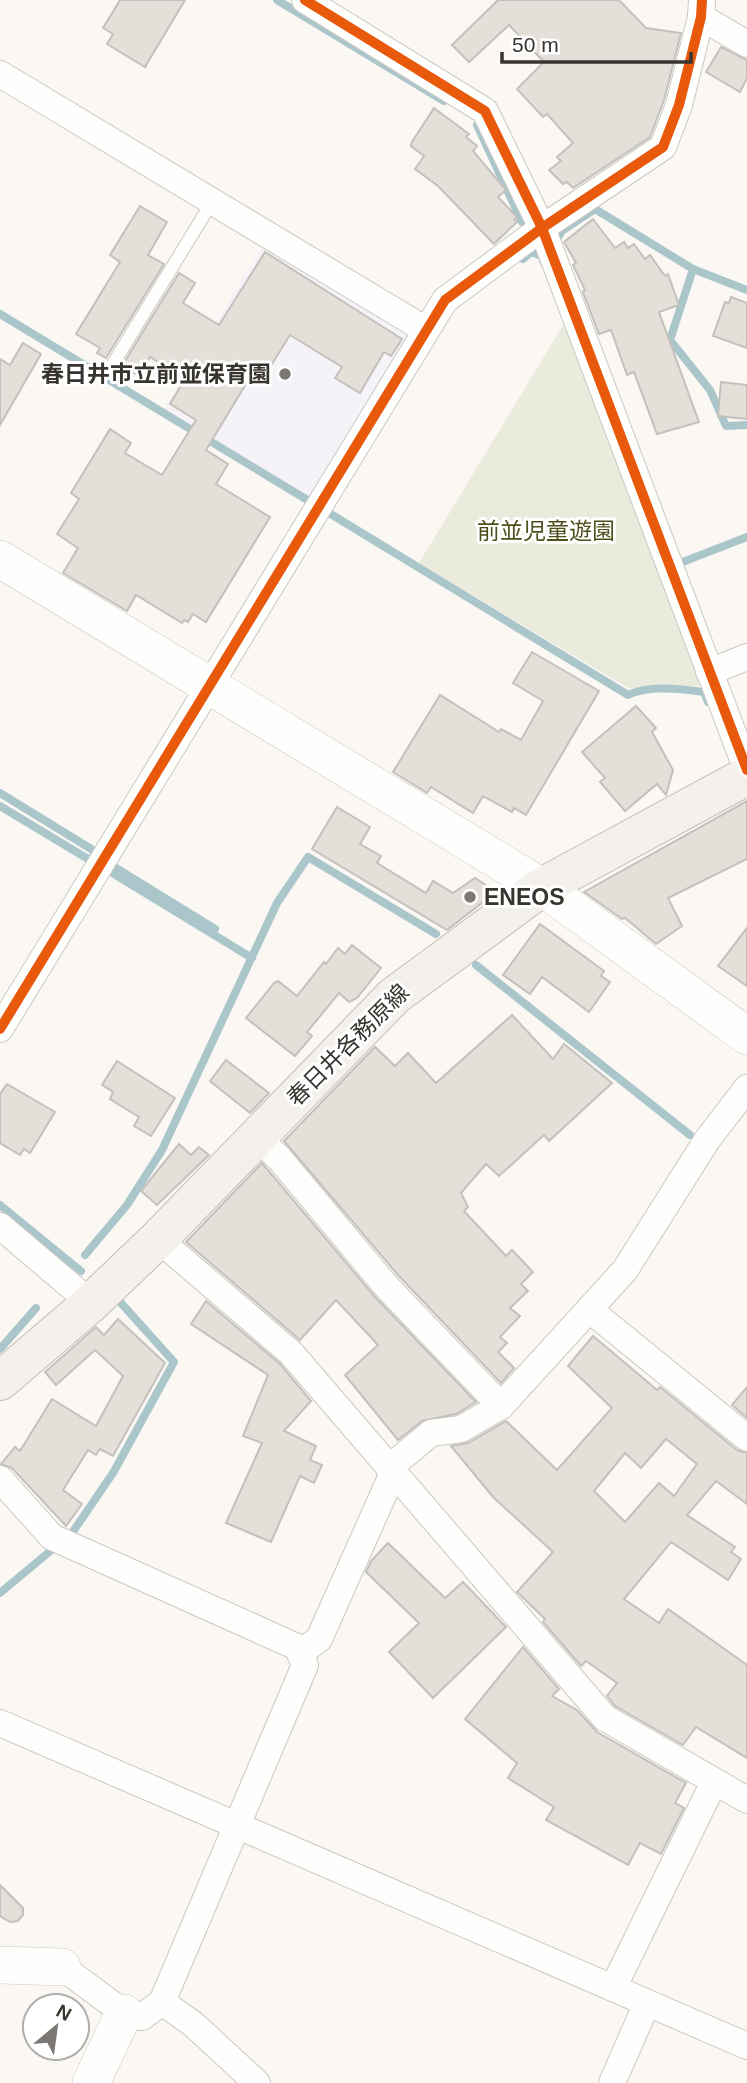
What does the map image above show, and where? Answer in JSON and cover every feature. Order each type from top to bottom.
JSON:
[{"type":"main road","name":"春日井各務原線","points":[[0,1381],[91,1303],[158,1239],[394,996],[542,887],[747,776]]},
{"type":"street","points":[[305,0],[485,111],[542,229],[747,770]]},
{"type":"street","points":[[0,1030],[445,300],[542,229],[663,147],[679,106],[702,8],[747,44]]},
{"type":"street","points":[[0,74],[426,330]]},
{"type":"street","points":[[0,559],[542,887],[747,1035]]},
{"type":"street","points":[[709,672],[747,657]]},
{"type":"street","points":[[300,1653],[319,1639],[391,1470],[431,1433],[461,1429],[501,1406],[625,1270],[707,1140],[747,1088]]},
{"type":"street","points":[[257,1137],[279,1158],[386,1286],[501,1406]]},
{"type":"street","points":[[0,1226],[91,1303]]},
{"type":"street","points":[[158,1239],[291,1353],[605,1718],[747,1800]]},
{"type":"street","points":[[590,1310],[747,1438]]},
{"type":"street","points":[[0,1479],[52,1537],[297,1647],[305,1665],[162,2003],[142,2017],[124,2013],[62,1968],[0,1965]]},
{"type":"street","points":[[0,1723],[747,2046]]},
{"type":"street","points":[[613,1988],[714,1782]]},
{"type":"street","points":[[162,2003],[193,2024],[257,2083]]},
{"type":"street","points":[[612,2083],[647,2003]]},
{"type":"street","points":[[91,2083],[124,2013]]},
{"type":"lane","points":[[108,372],[212,202]]},
{"type":"shaded area","name":"春日井市立前並保育園","points":[[264,243],[403,327],[408,337],[311,499],[163,410]]},
{"type":"green space","name":"前並児童遊園","points":[[565,322],[703,686],[628,688],[419,563]]},
{"type":"building","points":[[120,0],[185,0],[145,67],[107,44],[113,34],[103,28]]},
{"type":"building","points":[[498,0],[619,0],[646,28],[681,33],[664,100],[650,137],[573,188],[567,182],[563,184],[549,170],[561,161],[557,157],[573,143],[547,114],[543,117],[517,89],[544,62],[509,25],[469,62],[452,45]]},
{"type":"building","points":[[721,47],[747,60],[747,78],[740,92],[706,72]]},
{"type":"building","points":[[434,108],[469,134],[466,137],[477,146],[473,151],[506,190],[498,197],[517,217],[514,220],[517,222],[494,244],[438,186],[415,169],[424,156],[411,146],[412,142]]},
{"type":"building","points":[[140,206],[167,222],[148,255],[164,264],[106,358],[97,353],[100,348],[76,334],[120,262],[110,255]]},
{"type":"building","points":[[593,219],[615,248],[624,242],[628,248],[634,244],[645,259],[650,255],[665,276],[668,274],[679,305],[659,312],[699,422],[657,434],[634,372],[627,375],[611,330],[599,334],[583,292],[585,290],[573,265],[576,263],[564,242]]},
{"type":"building","points":[[265,252],[402,339],[391,356],[384,352],[360,393],[335,378],[342,367],[290,335],[259,385],[249,379],[206,450],[228,464],[216,484],[270,517],[206,622],[193,614],[188,622],[184,620],[182,623],[136,595],[127,611],[63,573],[78,548],[57,534],[79,499],[71,493],[110,429],[131,443],[125,453],[162,475],[196,420],[170,404],[185,379],[150,357],[139,376],[122,366],[179,273],[195,283],[183,303],[219,325]]},
{"type":"building","points":[[731,297],[747,303],[747,348],[713,336],[725,302],[729,303]]},
{"type":"building","points":[[23,343],[41,354],[0,425],[0,359],[10,365]]},
{"type":"building","points":[[721,382],[747,385],[747,419],[718,416]]},
{"type":"building","points":[[532,652],[599,691],[526,815],[514,808],[512,812],[483,796],[473,813],[431,787],[427,793],[393,772],[440,695],[499,732],[501,729],[521,740],[543,701],[513,683]]},
{"type":"building","points":[[636,706],[656,728],[652,732],[673,770],[666,795],[657,784],[625,811],[600,782],[605,778],[582,752]]},
{"type":"building","points":[[747,801],[747,859],[668,898],[682,926],[656,944],[625,918],[622,919],[584,892]]},
{"type":"building","points":[[337,807],[370,827],[360,844],[381,856],[377,863],[426,893],[433,881],[453,893],[475,878],[496,892],[447,930],[312,849]]},
{"type":"building","points":[[540,924],[604,971],[601,976],[610,982],[589,1012],[542,977],[530,994],[503,975]]},
{"type":"building","points":[[747,928],[747,986],[718,966]]},
{"type":"building","points":[[352,945],[381,968],[357,998],[349,1002],[339,993],[307,1032],[312,1036],[295,1056],[246,1018],[274,983],[278,981],[297,996],[338,948],[345,954]]},
{"type":"building","points":[[512,1015],[553,1059],[564,1044],[612,1083],[549,1141],[544,1135],[499,1176],[486,1164],[461,1193],[468,1207],[464,1211],[506,1256],[512,1250],[533,1272],[521,1284],[528,1291],[510,1308],[520,1316],[500,1337],[507,1343],[498,1352],[514,1368],[501,1383],[398,1275],[284,1141],[375,1047],[395,1066],[408,1053],[436,1083]]},
{"type":"building","points":[[226,1060],[269,1093],[250,1113],[210,1081]]},
{"type":"building","points":[[117,1061],[175,1098],[151,1136],[134,1126],[139,1117],[110,1099],[113,1092],[102,1085]]},
{"type":"building","points":[[7,1084],[55,1112],[30,1153],[24,1149],[20,1155],[0,1143],[0,1094]]},
{"type":"building","points":[[179,1144],[191,1155],[199,1147],[209,1155],[157,1205],[141,1191]]},
{"type":"building","points":[[262,1163],[375,1297],[476,1402],[456,1414],[422,1421],[398,1440],[345,1375],[378,1345],[336,1300],[300,1340],[186,1242]]},
{"type":"building","points":[[206,1301],[280,1364],[311,1401],[284,1431],[316,1446],[310,1460],[322,1465],[314,1483],[300,1476],[271,1542],[226,1523],[262,1443],[243,1436],[268,1375],[191,1324]]},
{"type":"building","points":[[118,1319],[165,1363],[113,1456],[100,1449],[96,1455],[88,1450],[63,1490],[82,1504],[66,1526],[12,1468],[1,1464],[15,1447],[20,1451],[52,1399],[96,1426],[123,1376],[95,1350],[56,1385],[45,1372],[96,1327],[104,1335]]},
{"type":"building","points":[[593,1336],[657,1390],[660,1387],[737,1450],[747,1453],[747,1504],[716,1481],[687,1515],[735,1547],[731,1552],[741,1559],[728,1580],[671,1542],[624,1599],[659,1623],[668,1609],[747,1665],[747,1758],[696,1727],[683,1745],[615,1706],[607,1696],[617,1683],[586,1661],[581,1666],[543,1622],[545,1619],[517,1592],[553,1552],[493,1497],[451,1446],[468,1443],[506,1421],[557,1470],[612,1408],[568,1366]],"holes":[[[666,1439],[697,1464],[674,1496],[659,1483],[625,1522],[594,1491],[625,1453],[641,1468]]]},
{"type":"building","points":[[747,1387],[747,1418],[732,1405]]},
{"type":"building","points":[[388,1543],[445,1598],[463,1582],[506,1627],[433,1698],[389,1652],[419,1623],[366,1572],[371,1561]]},
{"type":"building","points":[[523,1647],[559,1689],[552,1696],[577,1710],[597,1732],[686,1783],[675,1803],[684,1808],[661,1854],[640,1843],[628,1865],[546,1820],[554,1807],[508,1778],[517,1763],[465,1719]]},
{"type":"building","points":[[0,1885],[23,1908],[23,1915],[18,1921],[10,1922],[0,1916]]},
{"type":"waterway","points":[[277,0],[444,101]]},
{"type":"waterway","points":[[477,125],[522,222]]},
{"type":"waterway","points":[[557,239],[562,231],[595,209],[693,269],[747,290]]},
{"type":"waterway","points":[[523,259],[531,252],[542,256],[544,263]]},
{"type":"waterway","points":[[693,269],[670,340],[710,390],[726,426],[747,425]]},
{"type":"waterway","points":[[0,314],[309,501]]},
{"type":"waterway","points":[[329,513],[628,695],[655,689],[685,690],[704,692],[708,702]]},
{"type":"waterway","points":[[681,568],[680,563],[747,537]]},
{"type":"waterway","points":[[0,793],[96,852],[92,858]]},
{"type":"waterway","points":[[0,806],[88,859]]},
{"type":"waterway","points":[[85,1255],[127,1205],[162,1150],[277,903],[308,857],[436,934]]},
{"type":"waterway","points":[[116,868],[215,929]]},
{"type":"waterway","points":[[114,874],[252,958]]},
{"type":"waterway","points":[[476,965],[690,1135]]},
{"type":"waterway","points":[[0,1205],[81,1271]]},
{"type":"waterway","points":[[0,1593],[72,1533],[113,1473],[174,1362],[121,1303]]},
{"type":"waterway","points":[[0,1349],[36,1308]]},
{"type":"cycle path","points":[[305,0],[485,111],[542,228],[747,770]]},
{"type":"cycle path","points":[[0,1029],[445,300],[542,228],[663,147],[679,105],[701,17],[702,0]]},
{"type":"place","name":"春日井市立前並保育園","points":[[285,374]]},
{"type":"place","name":"ENEOS","points":[[470,897]]}]
